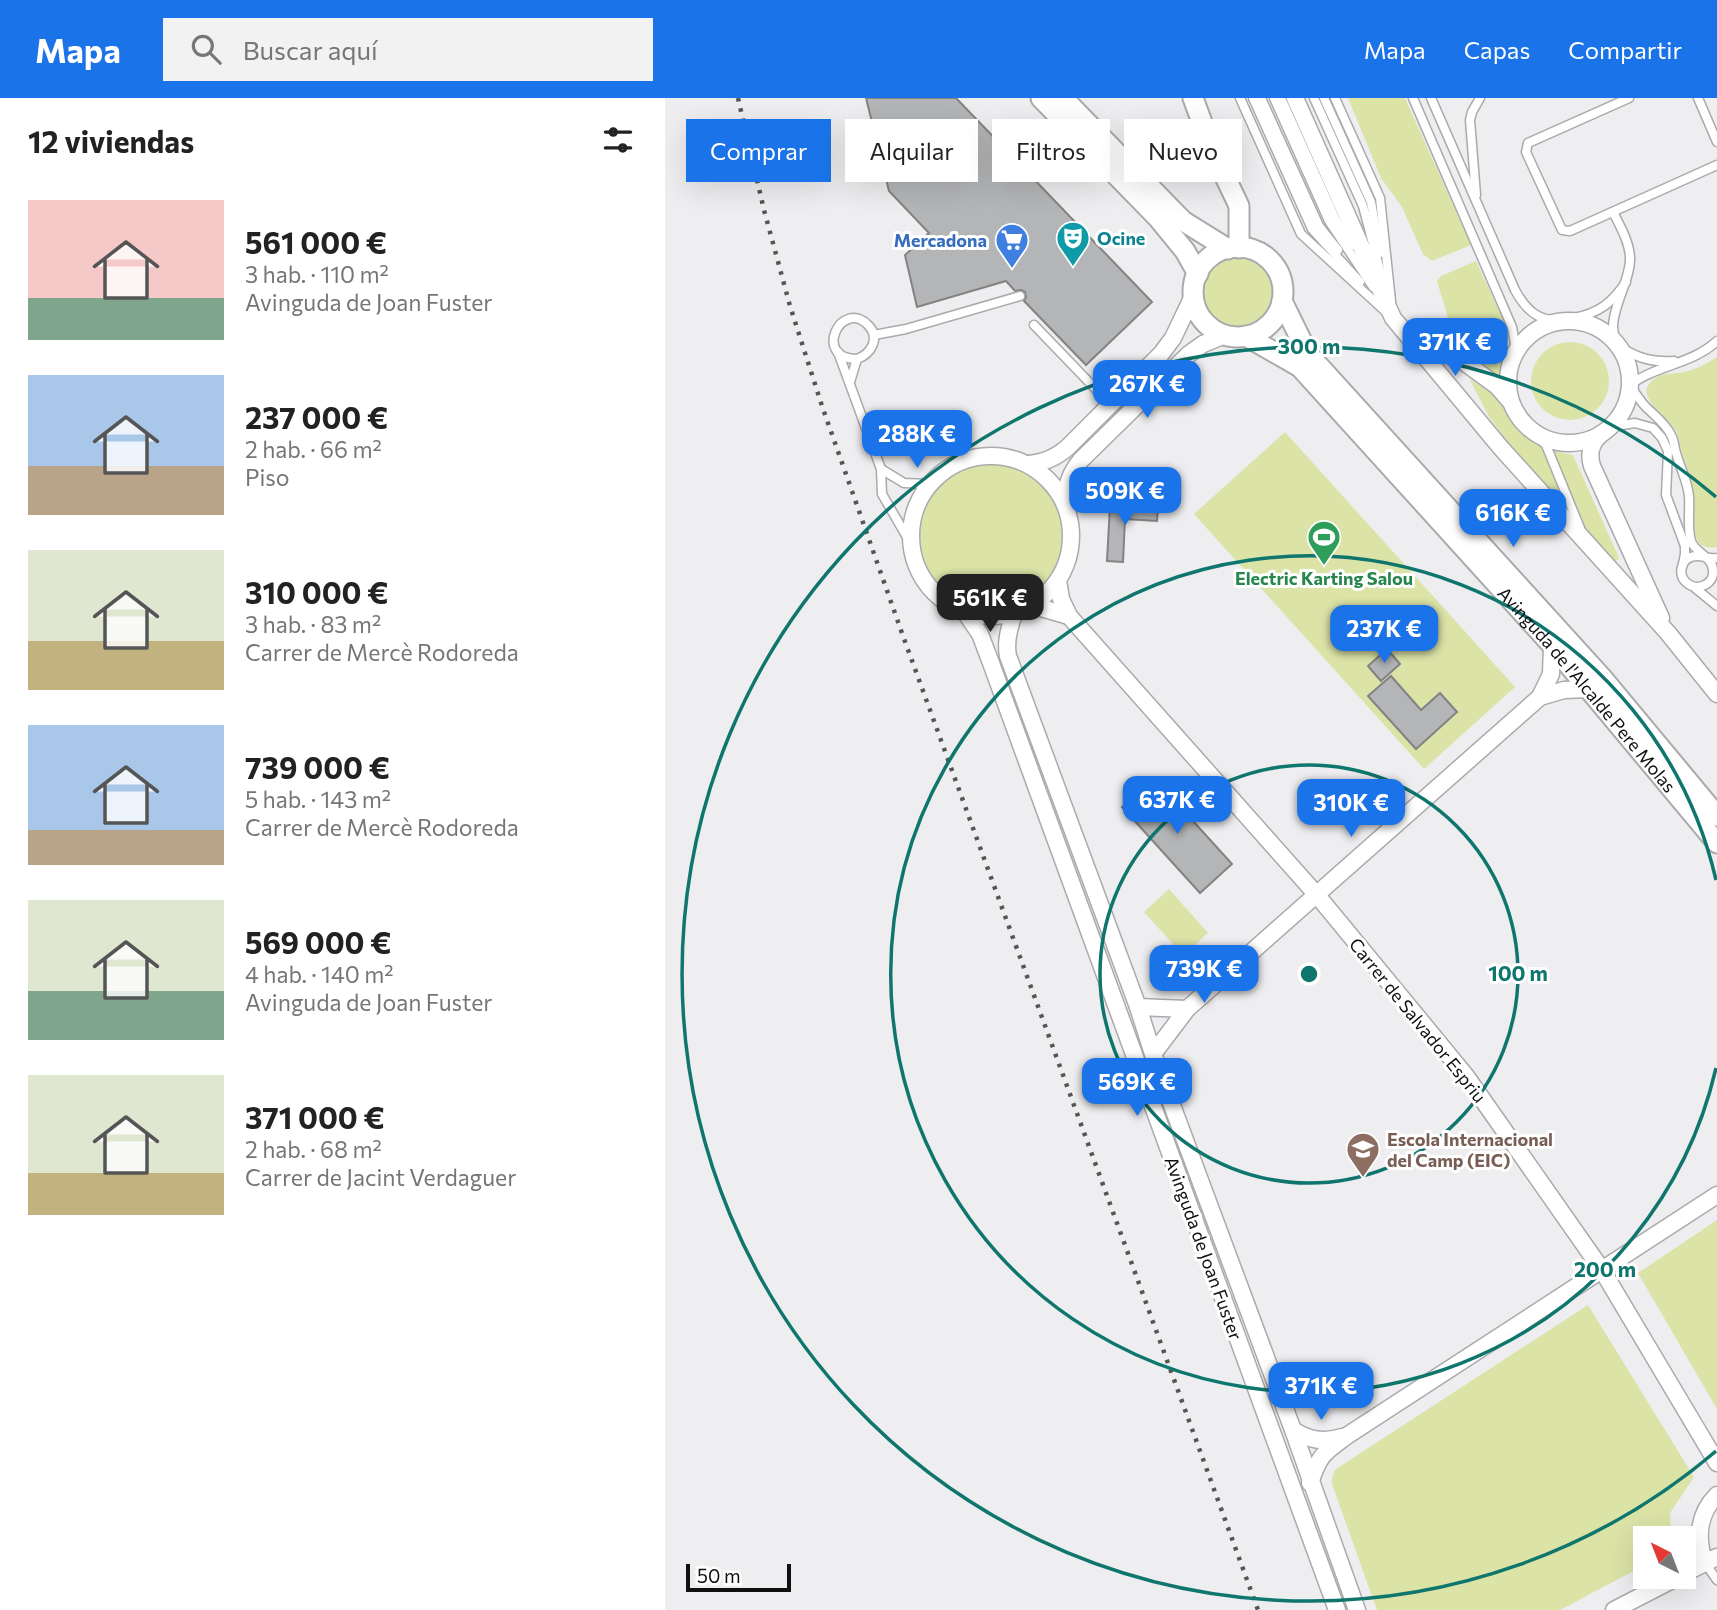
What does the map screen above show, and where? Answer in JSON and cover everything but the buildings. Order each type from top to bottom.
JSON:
[{"type":"street","points":[[1041,98],[1158,218],[1185,251],[1198,274]]},
{"type":"street","points":[[1063,98],[1183,220],[1234,248]]},
{"type":"street","points":[[1193,98],[1211,147],[1239,206],[1234,248]]},
{"type":"street","points":[[1295,98],[1393,318],[1501,448],[1668,633],[1717,694]]},
{"type":"street","points":[[1064,501],[1073,469],[1197,347],[1225,335],[1245,336],[1260,331],[1277,315],[1283,286],[1274,265],[1257,251],[1234,248],[1220,251],[1207,260],[1198,274],[1193,289],[1197,309],[1203,320],[1225,335]]},
{"type":"street","points":[[1029,464],[1056,456],[1111,405],[1173,338],[1193,296]]},
{"type":"street","name":"Avinguda de l'Alcalde Pere Molas","points":[[1282,300],[1308,354],[1604,680],[1717,816]]},
{"type":"street","points":[[1517,414],[1510,398],[1508,381],[1511,363],[1530,335],[1545,326],[1562,321],[1578,321],[1608,334],[1619,347],[1630,372],[1626,404],[1616,421],[1594,440],[1590,458],[1668,633]]},
{"type":"street","points":[[1405,332],[1460,359],[1503,392],[1530,429],[1546,438],[1565,443],[1584,441],[1601,433]]},
{"type":"street","name":"Avinguda de l'Alcalde Pere Molas","points":[[1245,336],[1300,367],[1552,645],[1717,843]]},
{"type":"street","points":[[1003,456],[1029,464],[1043,474],[1055,486],[1064,501],[1072,536],[1068,559],[1050,590],[1031,605],[1014,612],[990,616],[965,612],[942,600],[924,581],[918,570],[911,544],[911,523],[929,484],[950,467],[975,457],[1003,456]]},
{"type":"street","name":"Carrer de Salvador Espriu","points":[[1058,580],[1061,599],[1069,616],[1316,894],[1466,1076],[1602,1270],[1717,1462]]},
{"type":"street","points":[[1031,605],[1069,616]]},
{"type":"street","name":"Avinguda de Joan Fuster","points":[[965,612],[980,634],[991,663],[1337,1610]]},
{"type":"street","name":"Avinguda de Joan Fuster","points":[[1014,612],[1007,637],[1008,656],[1357,1610]]},
{"type":"street","points":[[1153,1054],[1187,1009],[1540,697],[1551,674],[1552,645]]},
{"type":"street","points":[[1540,697],[1589,689]]},
{"type":"street","points":[[1138,1007],[1187,1009]]},
{"type":"street","points":[[1310,1483],[1319,1458],[1348,1435],[1717,1195]]},
{"type":"street","points":[[1293,1430],[1318,1441],[1348,1435]]},
{"type":"street","points":[[1711,1560],[1701,1553],[1699,1530],[1706,1509],[1717,1495]]},
{"type":"street","points":[[1320,1563],[1345,1610]]},
{"type":"street","points":[[1614,1610],[1655,1589]]},
{"type":"lane","points":[[1240,98],[1301,234],[1393,318]]},
{"type":"lane","points":[[1253,98],[1312,229],[1393,318]]},
{"type":"lane","points":[[1261,98],[1318,226],[1393,318]]},
{"type":"lane","points":[[1274,98],[1329,221],[1393,318]]},
{"type":"lane","points":[[1281,98],[1335,218],[1393,318]]},
{"type":"lane","points":[[1302,98],[1352,211],[1393,318]]},
{"type":"lane","points":[[1314,98],[1363,206],[1393,318]]},
{"type":"lane","points":[[1324,98],[1371,202],[1393,318]]},
{"type":"lane","points":[[1335,98],[1380,198],[1393,318]]},
{"type":"lane","points":[[1413,98],[1513,327],[1515,344],[1511,363]]},
{"type":"lane","points":[[1431,98],[1520,299],[1531,312],[1540,317],[1562,321],[1589,315],[1613,298],[1626,282]]},
{"type":"lane","points":[[1477,202],[1471,120],[1472,112],[1480,98]]},
{"type":"lane","points":[[1629,98],[1532,140],[1525,148],[1562,230],[1570,231],[1717,165]]},
{"type":"lane","points":[[1698,98],[1717,142]]},
{"type":"lane","points":[[1613,212],[1629,250],[1630,267],[1613,323],[1619,347],[1643,360],[1681,361]]},
{"type":"lane","points":[[874,335],[907,329],[1020,296]]},
{"type":"lane","points":[[838,352],[843,357],[857,359],[868,353],[872,348],[874,335],[867,323],[854,318],[847,320],[836,328],[833,342],[881,469],[883,494],[911,544]]},
{"type":"lane","points":[[1034,325],[1111,405]]},
{"type":"lane","points":[[1717,341],[1698,354],[1651,372],[1630,386],[1673,439],[1689,497],[1691,539],[1696,551],[1712,565],[1714,574],[1710,589],[1717,604]]},
{"type":"lane","points":[[850,383],[857,359]]},
{"type":"lane","points":[[1601,433],[1615,426],[1635,423],[1653,428],[1666,444],[1668,452],[1665,487],[1685,546],[1681,570],[1684,580],[1717,604]]},
{"type":"lane","points":[[1530,429],[1546,445],[1590,547]]},
{"type":"lane","points":[[881,469],[904,483],[929,484]]},
{"type":"lane","points":[[1667,499],[1678,508],[1685,505],[1689,497]]},
{"type":"lane","points":[[1682,565],[1695,555],[1717,558]]},
{"type":"lane","points":[[1692,587],[1702,587],[1714,574]]},
{"type":"lane","points":[[1711,1560],[1717,1580]]},
{"type":"green space","points":[[1348,98],[1405,98],[1471,245],[1432,261],[1423,254],[1402,207],[1381,178]]},
{"type":"green space","points":[[1238,257],[1263,267],[1273,292],[1263,317],[1238,327],[1213,317],[1203,292],[1213,267]]},
{"type":"green space","points":[[1476,261],[1506,326],[1508,340],[1499,379],[1451,333],[1437,281],[1441,276]]},
{"type":"green space","points":[[1562,342],[1578,342],[1592,348],[1603,359],[1609,373],[1609,389],[1603,403],[1592,414],[1578,420],[1562,420],[1548,414],[1537,403],[1531,389],[1531,373],[1537,359],[1548,348]]},
{"type":"green space","points":[[1717,357],[1717,547],[1707,547],[1697,538],[1692,489],[1677,433],[1653,406],[1647,391],[1649,384],[1657,377],[1692,370]]},
{"type":"green space","points":[[1469,378],[1500,401],[1514,426],[1526,438],[1548,449],[1573,455],[1619,558],[1615,562],[1517,455],[1488,415]]},
{"type":"green space","name":"Electric Karting Salou","points":[[1285,432],[1515,687],[1424,769],[1194,514]]},
{"type":"green space","points":[[991,465],[1018,470],[1041,486],[1057,509],[1062,536],[1057,563],[1041,586],[1018,602],[991,607],[964,602],[941,586],[925,563],[920,536],[925,509],[941,486],[964,470]]},
{"type":"green space","points":[[1169,889],[1208,933],[1183,955],[1144,912]]},
{"type":"green space","points":[[1717,1220],[1717,1409],[1638,1273]]},
{"type":"green space","points":[[1588,1305],[1694,1477],[1670,1513],[1671,1526],[1633,1526],[1633,1571],[1560,1610],[1377,1610],[1333,1487],[1332,1477],[1336,1469]]},
{"type":"railway","points":[[738,98],[790,306],[822,406],[903,636],[1258,1610]]},
{"type":"place","name":"Ocine","points":[[1073,268]]},
{"type":"place","name":"Mercadona","points":[[1012,270]]},
{"type":"place","name":"Electric Karting Salou","points":[[1324,567]]},
{"type":"place","name":"Escola Internacional del Camp (EIC)","points":[[1363,1179]]}]
